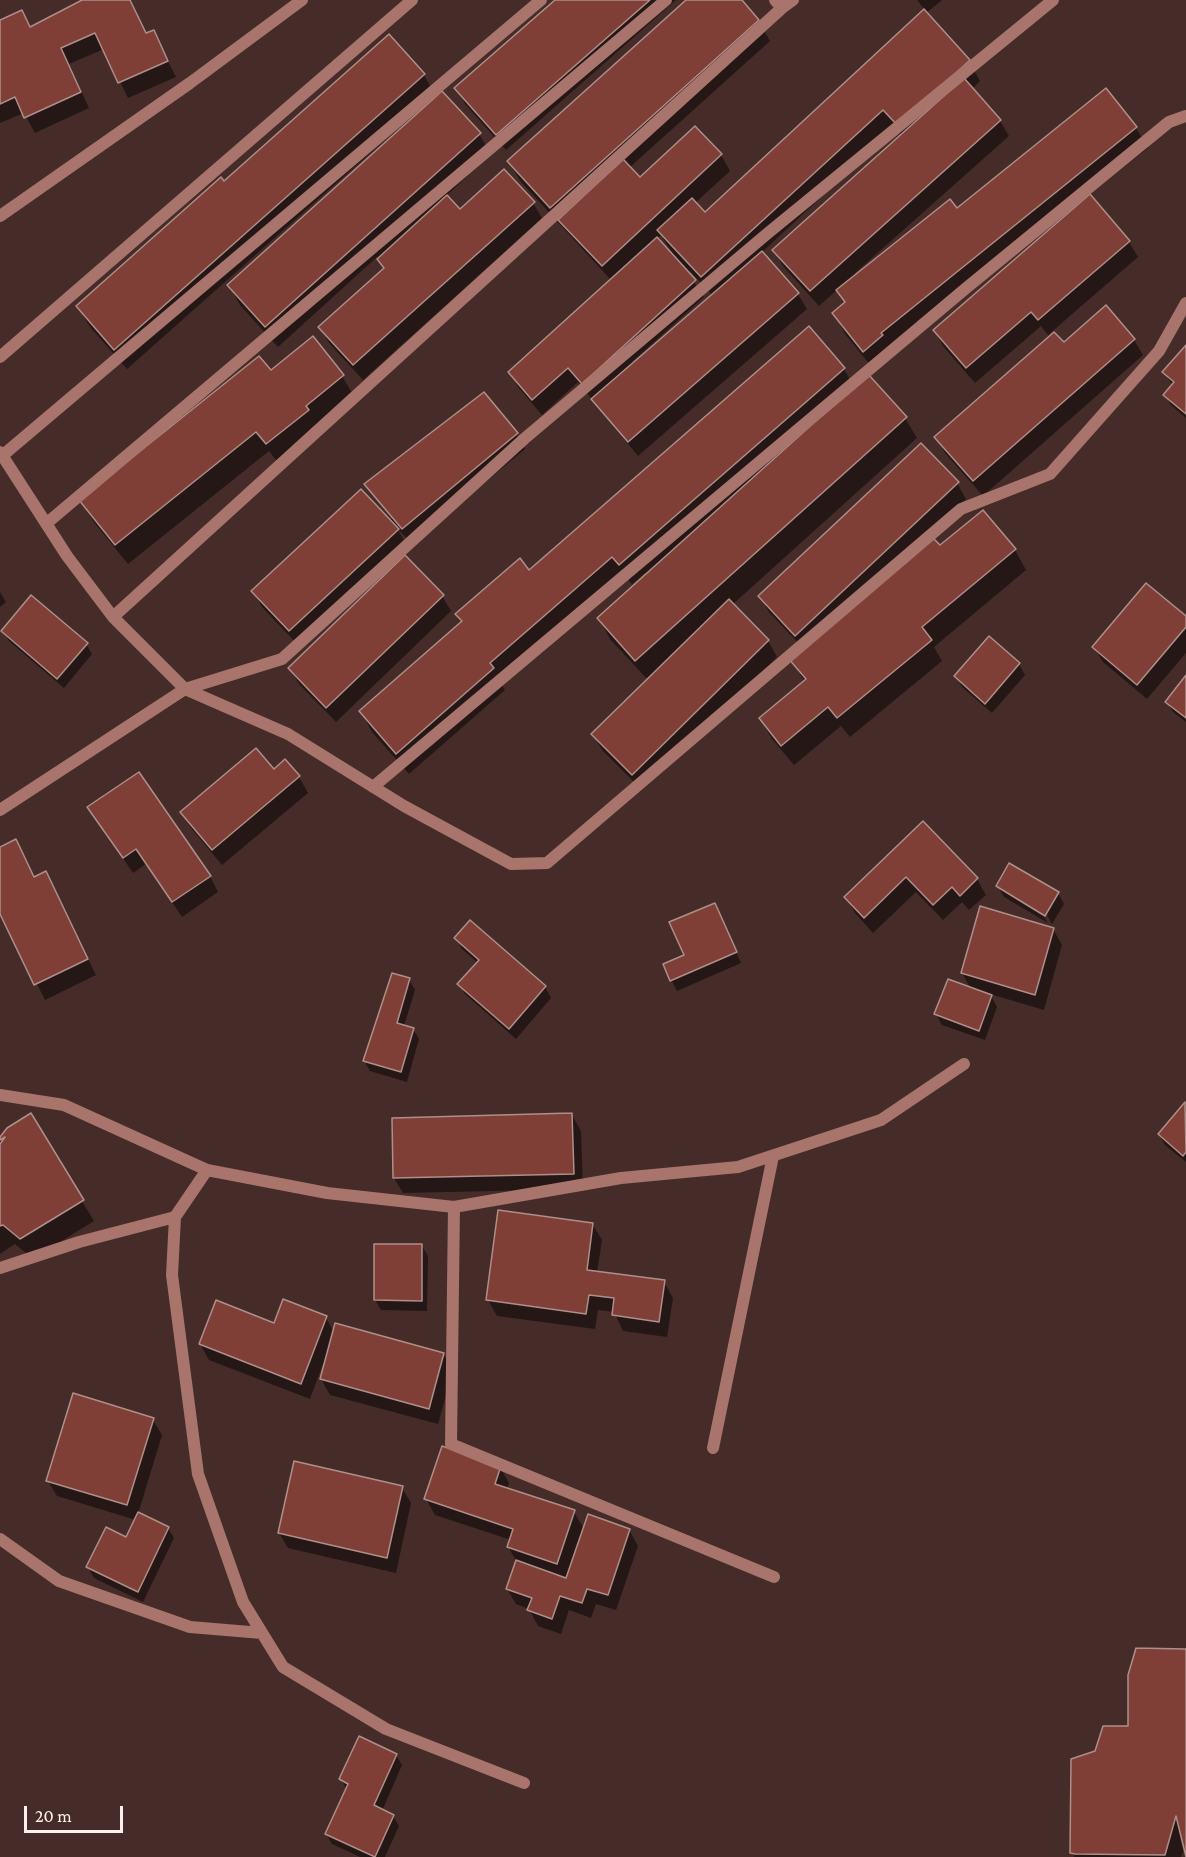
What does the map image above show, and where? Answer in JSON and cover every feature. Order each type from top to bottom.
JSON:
[{"type":"street","points":[[0,216],[190,83],[302,0]]},
{"type":"street","points":[[0,357],[412,0]]},
{"type":"street","points":[[542,0],[1,454],[67,556],[114,617],[185,688],[288,734],[373,787],[511,864],[547,863],[961,509],[1050,474],[1159,351],[1186,303]]},
{"type":"street","points":[[47,523],[666,0]]},
{"type":"street","points":[[114,617],[778,4],[793,0]]},
{"type":"street","points":[[0,810],[185,688],[282,659],[524,439],[777,225],[1053,0]]},
{"type":"street","points":[[373,787],[974,282],[1170,122],[1186,116]]},
{"type":"street","points":[[0,1095],[64,1105],[207,1170],[327,1193],[454,1207],[621,1178],[738,1167],[881,1120],[964,1064]]},
{"type":"street","points":[[713,1448],[773,1156]]},
{"type":"street","points":[[207,1170],[175,1217],[172,1275],[198,1474],[243,1602],[283,1667],[386,1729],[524,1784]]},
{"type":"street","points":[[454,1207],[451,1444],[774,1577]]},
{"type":"street","points":[[0,1268],[79,1242],[175,1217]]},
{"type":"street","points":[[0,1539],[59,1581],[190,1627],[262,1633]]},
{"type":"building","points":[[82,0],[130,0],[146,33],[154,30],[168,61],[118,83],[95,33],[61,48],[81,92],[24,118],[15,97],[0,104],[0,20],[22,10],[30,27]]},
{"type":"building","points":[[555,0],[650,0],[496,135],[454,88]]},
{"type":"building","points":[[686,0],[742,0],[759,20],[550,208],[507,161]]},
{"type":"building","points":[[924,9],[970,60],[898,126],[883,110],[701,277],[657,230],[692,198],[705,212]]},
{"type":"building","points":[[389,34],[425,74],[114,350],[76,306],[221,177],[224,181]]},
{"type":"building","points":[[964,78],[1001,120],[810,291],[772,250]]},
{"type":"building","points":[[1106,88],[1137,127],[881,333],[883,335],[863,352],[832,313],[845,302],[836,290],[950,199],[957,208]]},
{"type":"building","points":[[442,91],[481,133],[265,327],[227,285]]},
{"type":"building","points":[[695,126],[722,154],[602,266],[558,220],[623,159],[640,177]]},
{"type":"building","points":[[504,169],[535,202],[353,365],[318,327],[384,268],[377,259],[447,195],[460,209]]},
{"type":"building","points":[[1090,194],[1130,241],[1038,320],[1031,312],[966,368],[933,330]]},
{"type":"building","points":[[657,237],[696,280],[582,384],[568,368],[532,400],[508,372]]},
{"type":"building","points":[[762,251],[799,293],[628,442],[591,399]]},
{"type":"building","points":[[1106,305],[1135,339],[973,481],[934,437],[1054,332],[1064,342]]},
{"type":"building","points":[[809,326],[845,368],[619,565],[612,557],[490,663],[494,668],[396,754],[359,711],[462,621],[455,614],[520,558],[529,570]]},
{"type":"building","points":[[313,336],[344,375],[306,406],[309,410],[266,444],[256,432],[115,545],[79,500],[259,356],[271,370]]},
{"type":"building","points":[[1186,345],[1186,414],[1163,395],[1174,382],[1162,372]]},
{"type":"building","points":[[868,374],[907,417],[635,661],[597,618]]},
{"type":"building","points":[[484,392],[518,433],[402,529],[364,484]]},
{"type":"building","points":[[921,443],[959,482],[795,636],[758,596]]},
{"type":"building","points":[[361,489],[399,529],[289,631],[251,591]]},
{"type":"building","points":[[983,510],[1016,549],[922,627],[932,640],[837,718],[828,707],[781,746],[759,718],[806,679],[788,658],[933,538],[940,545]]},
{"type":"building","points":[[405,555],[444,595],[326,708],[288,668]]},
{"type":"building","points":[[1146,583],[1186,616],[1186,627],[1137,685],[1092,647]]},
{"type":"building","points":[[31,595],[88,643],[57,679],[1,631]]},
{"type":"building","points":[[729,599],[769,640],[632,775],[591,734]]},
{"type":"building","points":[[989,636],[1020,663],[985,704],[954,676]]},
{"type":"building","points":[[1186,675],[1186,718],[1165,702]]},
{"type":"building","points":[[256,748],[274,769],[285,759],[300,776],[212,850],[180,812]]},
{"type":"building","points":[[139,772],[211,876],[172,902],[136,849],[123,858],[87,807]]},
{"type":"building","points":[[923,821],[978,878],[960,896],[952,887],[933,905],[906,877],[864,918],[844,897]]},
{"type":"building","points":[[16,839],[34,877],[46,871],[88,959],[34,985],[0,914],[0,847]]},
{"type":"building","points":[[1009,863],[1059,892],[1045,916],[996,886]]},
{"type":"building","points":[[715,903],[737,952],[670,981],[663,964],[684,955],[669,922]]},
{"type":"building","points":[[980,906],[1054,928],[1035,995],[961,973]]},
{"type":"building","points":[[470,920],[546,986],[509,1029],[457,984],[479,960],[454,938]]},
{"type":"building","points":[[392,973],[410,978],[397,1023],[414,1028],[401,1072],[363,1061]]},
{"type":"building","points":[[948,979],[992,995],[979,1031],[934,1014]]},
{"type":"building","points":[[1185,1102],[1186,1152],[1183,1156],[1158,1134]]},
{"type":"building","points":[[31,1113],[84,1200],[20,1239],[3,1225],[0,1226],[0,1144],[5,1137],[0,1140],[0,1137],[7,1128]]},
{"type":"building","points":[[572,1113],[574,1174],[393,1178],[392,1118]]},
{"type":"building","points":[[498,1210],[593,1223],[587,1270],[665,1280],[659,1322],[612,1315],[614,1298],[589,1295],[586,1314],[486,1300]]},
{"type":"building","points":[[374,1244],[422,1244],[422,1301],[374,1300]]},
{"type":"building","points":[[283,1299],[327,1316],[301,1384],[199,1344],[216,1300],[274,1323]]},
{"type":"building","points":[[335,1323],[444,1353],[429,1409],[320,1379]]},
{"type":"building","points":[[73,1393],[154,1418],[127,1505],[46,1481]]},
{"type":"building","points":[[442,1446],[501,1466],[495,1484],[575,1510],[557,1564],[507,1547],[513,1529],[424,1499]]},
{"type":"building","points":[[294,1461],[403,1486],[387,1558],[278,1533]]},
{"type":"building","points":[[138,1512],[169,1527],[138,1592],[86,1567],[106,1527],[126,1537]]},
{"type":"building","points":[[588,1514],[630,1529],[608,1595],[587,1589],[582,1603],[560,1596],[552,1619],[527,1610],[532,1598],[506,1589],[516,1560],[566,1578]]},
{"type":"building","points":[[1136,1648],[1186,1649],[1186,1857],[1176,1816],[1165,1855],[1070,1853],[1071,1759],[1095,1751],[1103,1726],[1128,1726],[1128,1675]]},
{"type":"building","points":[[359,1736],[397,1754],[374,1805],[394,1815],[375,1857],[325,1834],[348,1784],[339,1779]]}]
